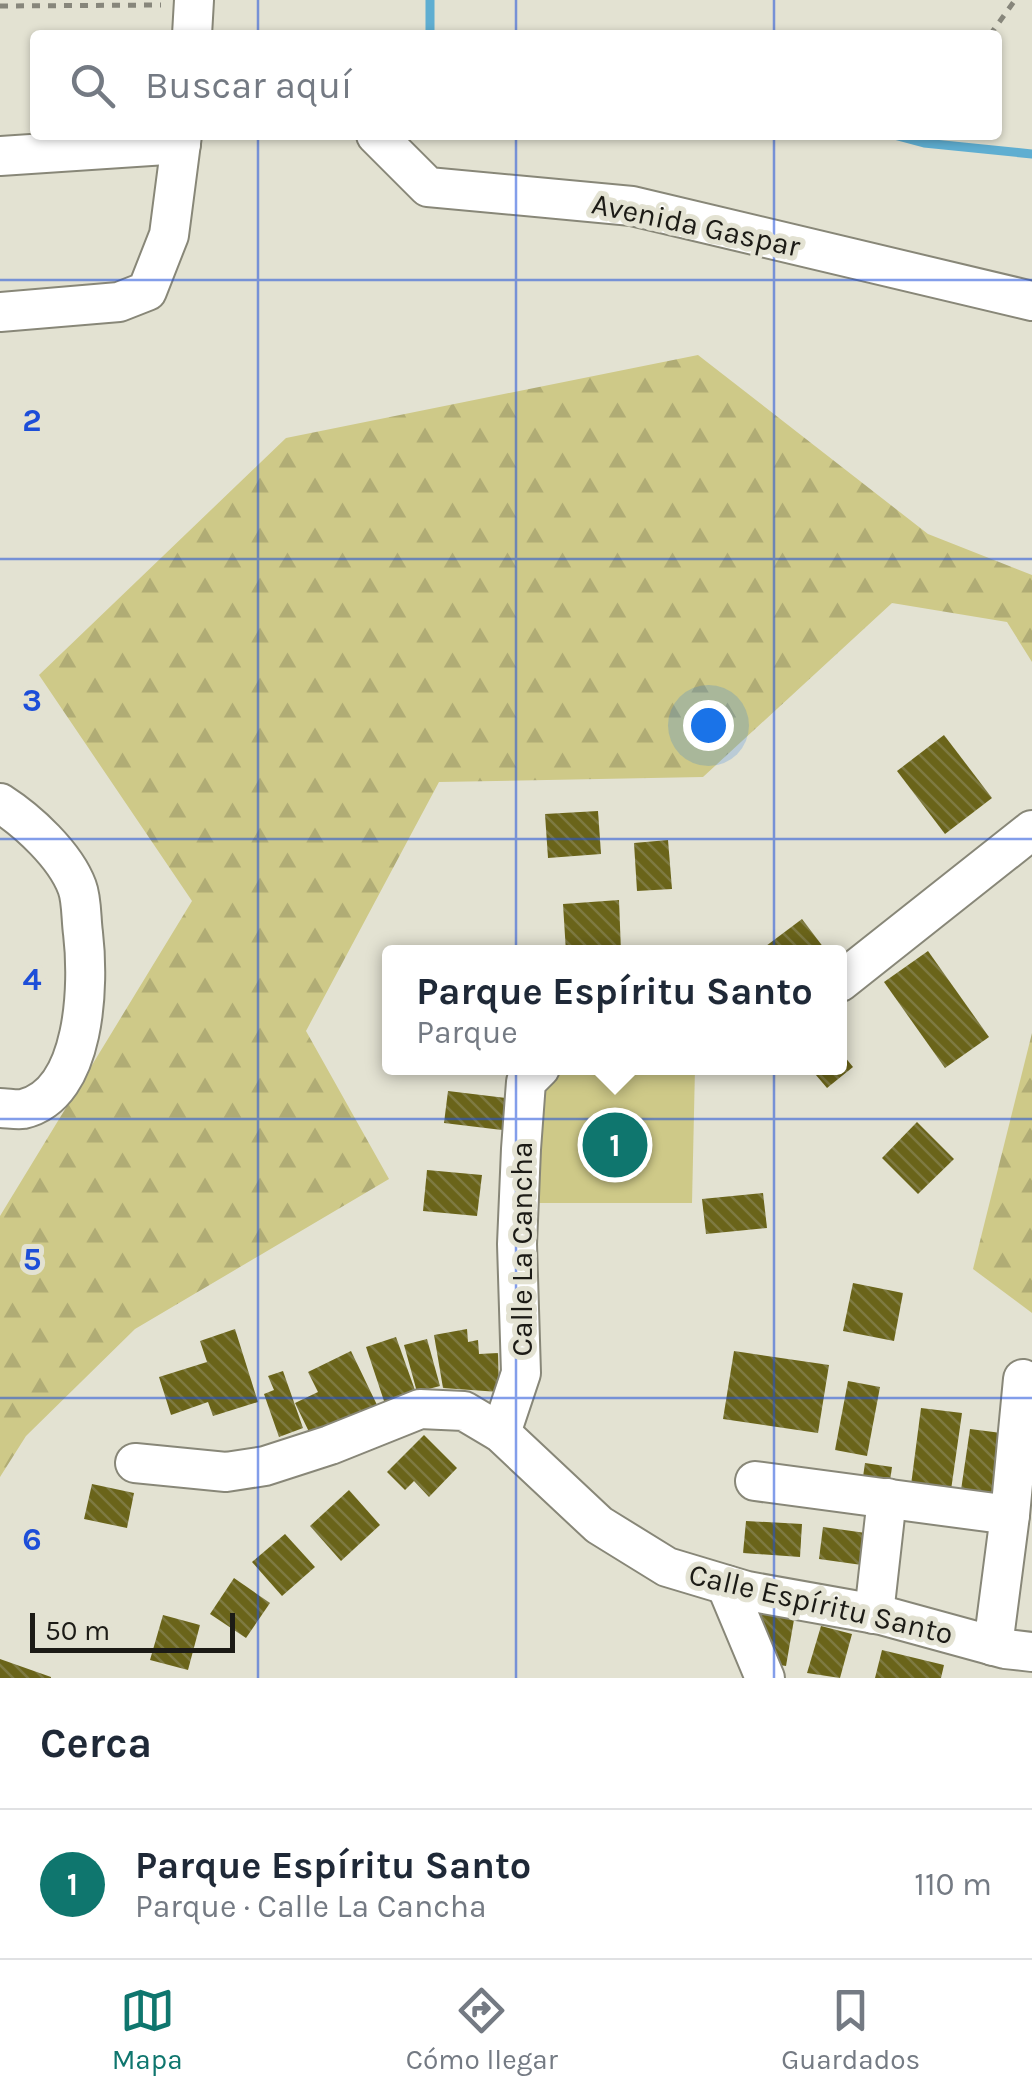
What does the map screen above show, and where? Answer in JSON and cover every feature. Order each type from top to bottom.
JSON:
[{"type":"street","points":[[0,156],[182,140],[169,235],[147,291],[119,302],[0,312]]},
{"type":"street","name":"Avenida Gaspar","points":[[381,140],[428,187],[632,206],[1032,300]]},
{"type":"street","points":[[0,803],[49,843],[78,887],[85,952],[83,1022],[71,1064],[46,1097],[24,1108],[0,1108]]},
{"type":"street","points":[[847,976],[1032,830]]},
{"type":"street","name":"Calle La Cancha","points":[[501,1433],[521,1374],[517,1244],[526,1082],[533,1075]]},
{"type":"street","points":[[993,1646],[1023,1379]]},
{"type":"street","name":"Calle Espíritu Santo","points":[[135,1464],[226,1472],[265,1466],[420,1409],[464,1411],[501,1433],[599,1526],[667,1568],[1032,1652]]},
{"type":"street","points":[[755,1481],[1010,1515]]},
{"type":"street","points":[[874,1614],[887,1498]]},
{"type":"street","points":[[726,1584],[764,1678]]},
{"type":"path","points":[[994,30],[1015,0]]},
{"type":"path","points":[[0,6],[193,13]]},
{"type":"green space","points":[[698,355],[928,534],[1032,575],[1032,662],[1007,622],[892,603],[703,777],[439,782],[306,1031],[389,1179],[135,1329],[26,1436],[0,1477],[0,1216],[192,901],[39,675],[286,438]]},
{"type":"green space","points":[[1032,1033],[1032,1313],[973,1269]]},
{"type":"green space","points":[[548,1075],[695,1075],[692,1203],[536,1203],[539,1088]]},
{"type":"building","points":[[944,735],[992,798],[945,834],[897,771]]},
{"type":"building","points":[[598,811],[601,854],[548,858],[545,814]]},
{"type":"building","points":[[668,840],[672,889],[637,891],[634,843]]},
{"type":"building","points":[[619,900],[621,945],[566,945],[563,904]]},
{"type":"building","points":[[802,919],[822,945],[767,945]]},
{"type":"building","points":[[928,951],[989,1037],[945,1068],[884,982]]},
{"type":"building","points":[[816,1075],[843,1075],[827,1088]]},
{"type":"building","points":[[448,1091],[506,1098],[502,1130],[444,1123]]},
{"type":"building","points":[[917,1122],[954,1159],[918,1194],[882,1158]]},
{"type":"building","points":[[427,1170],[482,1175],[477,1216],[423,1211]]},
{"type":"building","points":[[763,1193],[767,1228],[706,1234],[702,1199]]},
{"type":"building","points":[[853,1283],[903,1293],[894,1341],[843,1331]]},
{"type":"building","points":[[235,1329],[258,1402],[213,1416],[208,1402],[171,1415],[159,1377],[207,1362],[200,1341]]},
{"type":"building","points":[[467,1329],[468,1342],[478,1340],[479,1354],[498,1353],[499,1392],[443,1388],[434,1335]]},
{"type":"building","points":[[396,1337],[416,1393],[385,1404],[366,1347]]},
{"type":"building","points":[[427,1339],[440,1386],[417,1392],[404,1345]]},
{"type":"building","points":[[351,1351],[378,1407],[312,1438],[295,1403],[318,1392],[308,1372]]},
{"type":"building","points":[[734,1351],[829,1365],[818,1433],[723,1419]]},
{"type":"building","points":[[283,1371],[303,1428],[279,1437],[264,1394],[274,1390],[268,1376]]},
{"type":"building","points":[[848,1381],[880,1387],[867,1456],[835,1450]]},
{"type":"building","points":[[921,1408],[962,1413],[951,1490],[911,1485]]},
{"type":"building","points":[[970,1429],[1017,1435],[1009,1496],[961,1490]]},
{"type":"building","points":[[424,1435],[457,1468],[429,1497],[414,1481],[405,1490],[387,1472]]},
{"type":"building","points":[[865,1463],[892,1467],[888,1495],[861,1491]]},
{"type":"building","points":[[92,1484],[134,1493],[127,1528],[84,1519]]},
{"type":"building","points":[[349,1490],[380,1525],[341,1561],[310,1526]]},
{"type":"building","points":[[746,1521],[802,1524],[800,1557],[743,1553]]},
{"type":"building","points":[[823,1527],[873,1534],[869,1566],[819,1559]]},
{"type":"building","points":[[285,1534],[315,1567],[282,1596],[252,1562]]},
{"type":"building","points":[[234,1578],[270,1603],[246,1638],[210,1614]]},
{"type":"building","points":[[763,1604],[796,1608],[786,1666],[754,1661]]},
{"type":"building","points":[[163,1615],[200,1625],[188,1670],[150,1660]]},
{"type":"building","points":[[821,1626],[852,1634],[840,1678],[807,1673]]},
{"type":"building","points":[[882,1650],[944,1665],[941,1678],[875,1678]]},
{"type":"building","points":[[0,1659],[51,1677],[51,1678],[0,1678]]},
{"type":"waterway","points":[[430,0],[430,30]]},
{"type":"waterway","points":[[913,140],[1032,154]]},
{"type":"place","name":"Parque Espíritu Santo","points":[[615,1145]]}]
